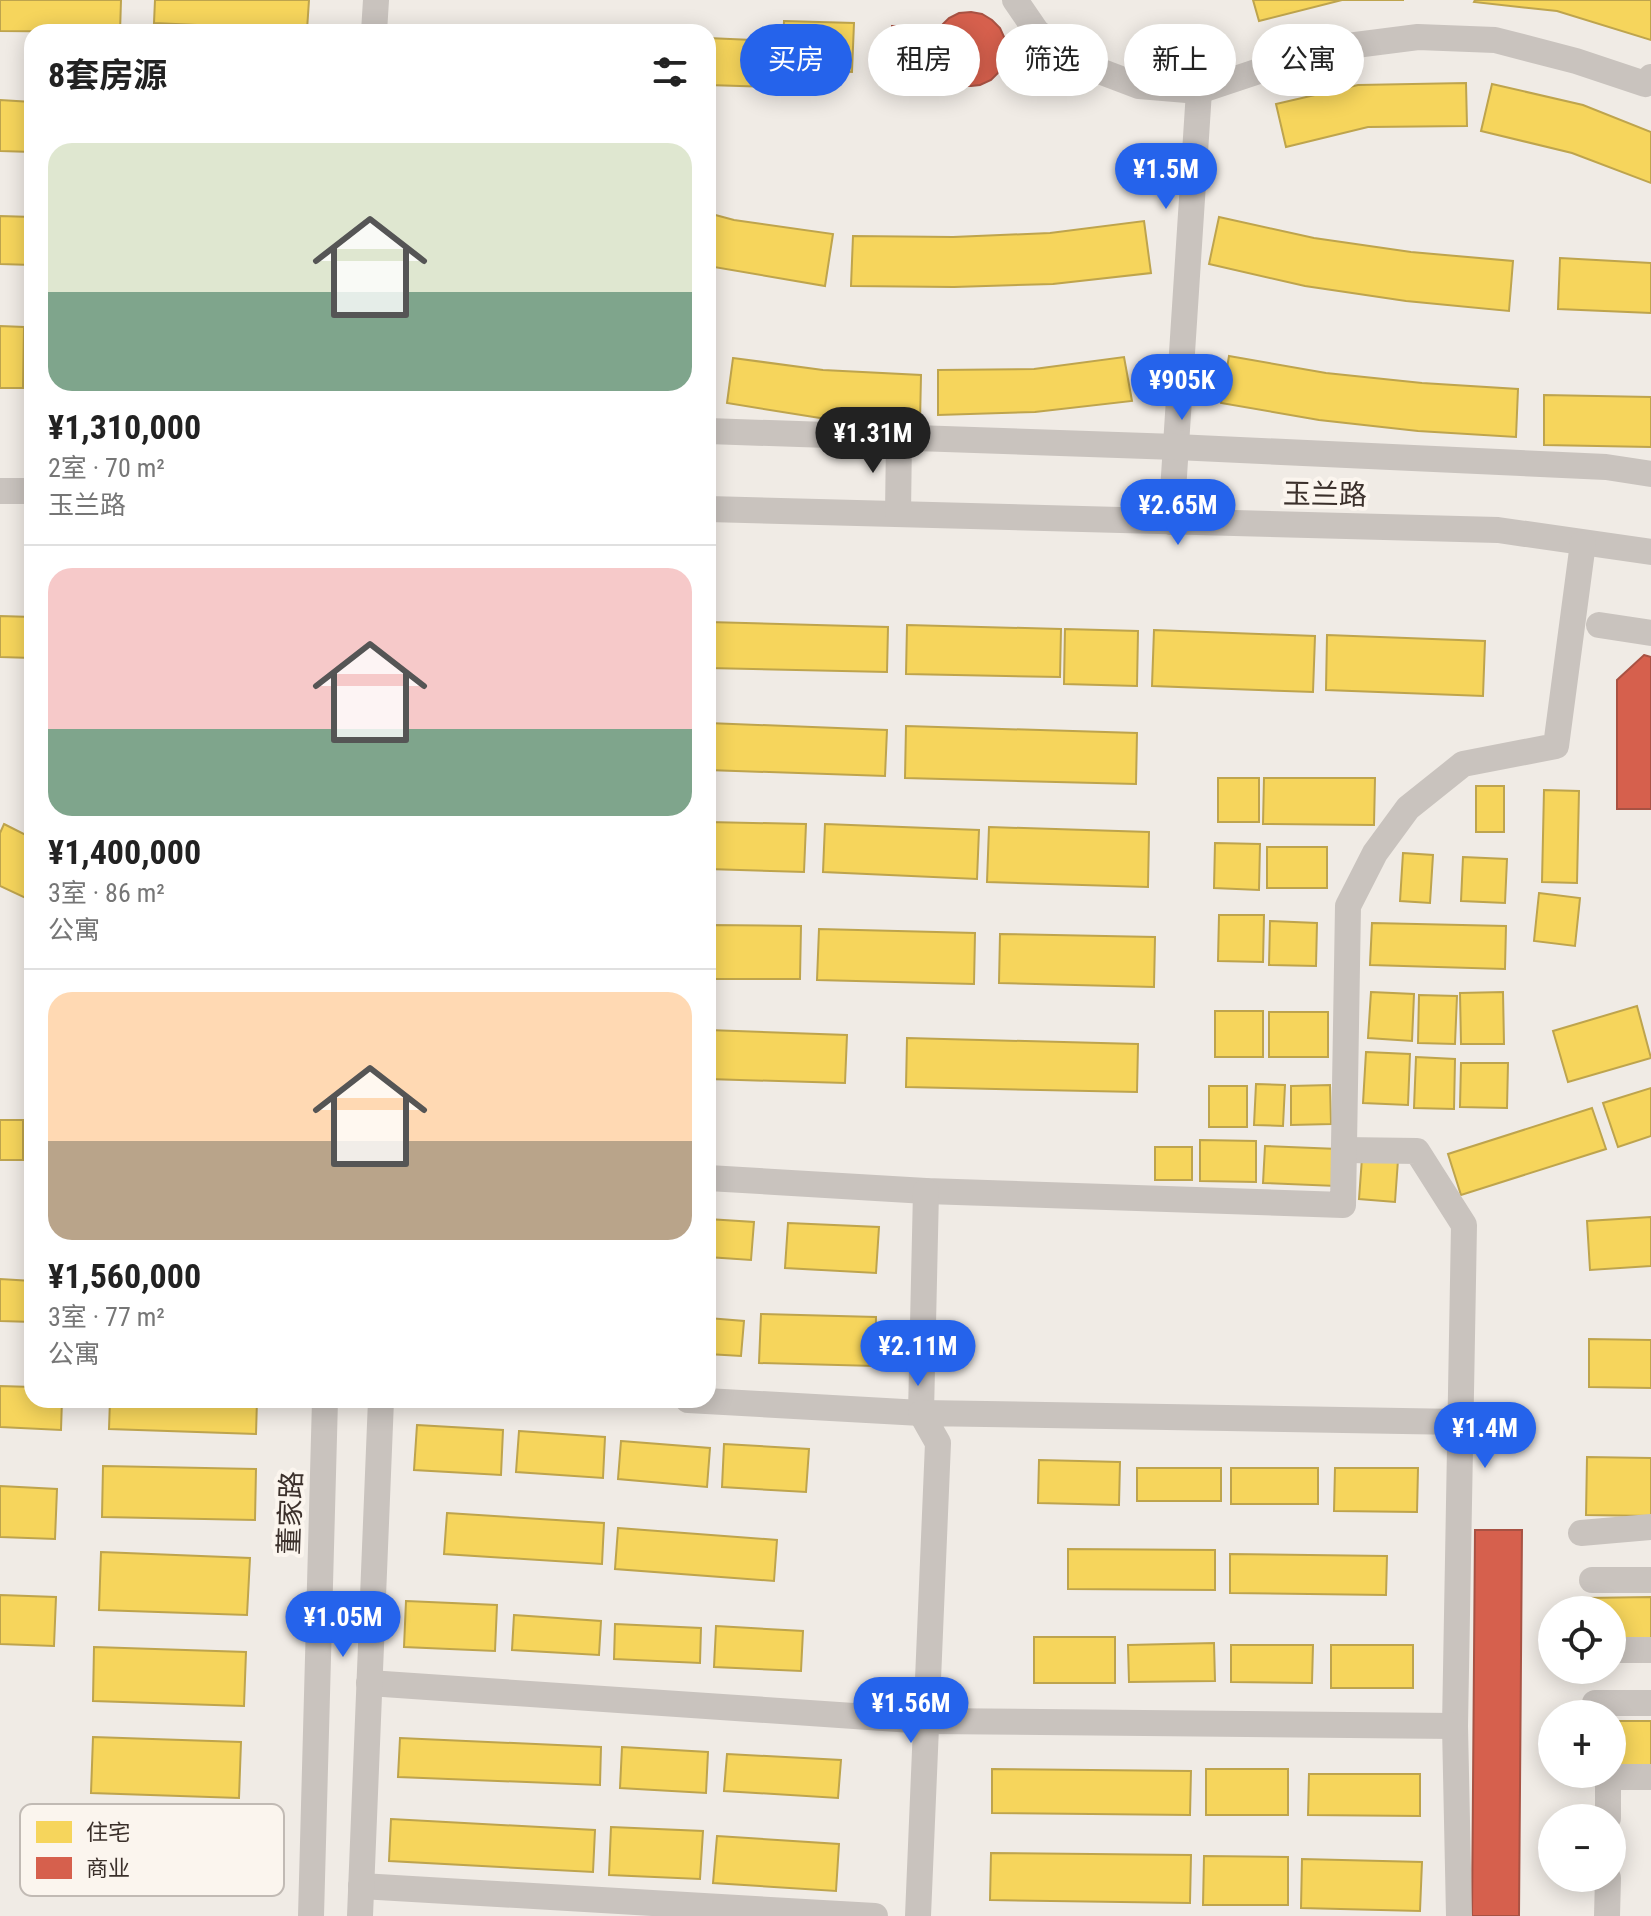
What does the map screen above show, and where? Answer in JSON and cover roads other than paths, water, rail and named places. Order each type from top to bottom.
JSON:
[{"type":"street","points":[[374,24],[376,0]]},
{"type":"street","points":[[1015,0],[1037,32],[1081,64],[1124,80]]},
{"type":"street","points":[[1236,79],[1332,48],[1418,37],[1495,40],[1576,61],[1645,84],[1651,77]]},
{"type":"street","points":[[1171,522],[1199,96]]},
{"type":"street","points":[[716,431],[1176,447],[1606,467],[1651,474]]},
{"type":"street","points":[[898,514],[899,438]]},
{"type":"street","points":[[0,491],[24,491]]},
{"type":"street","name":"玉兰路","points":[[716,509],[1498,530],[1651,552]]},
{"type":"street","points":[[716,1178],[926,1191],[1343,1205],[1348,906],[1375,853],[1408,808],[1463,764],[1556,746],[1583,543]]},
{"type":"street","points":[[1599,625],[1651,633]]},
{"type":"street","points":[[1344,1150],[1417,1151],[1464,1225],[1455,1726],[1459,1916]]},
{"type":"street","points":[[918,1916],[938,1443],[921,1413],[926,1191]]},
{"type":"street","points":[[716,1402],[921,1413],[1461,1422]]},
{"type":"street","name":"董家路","points":[[311,1916],[325,1408]]},
{"type":"street","points":[[360,1916],[381,1408]]},
{"type":"street","points":[[1581,1533],[1651,1527]]},
{"type":"street","points":[[1592,1580],[1651,1580]]},
{"type":"street","points":[[1626,1650],[1651,1650]]},
{"type":"street","points":[[369,1683],[927,1721],[1455,1726]]},
{"type":"street","points":[[1626,1703],[1651,1703]]},
{"type":"street","points":[[1608,1804],[1608,1777],[1651,1777]]},
{"type":"street","points":[[361,1886],[875,1916]]},
{"type":"street","points":[[1607,1916],[1608,1892]]}]
